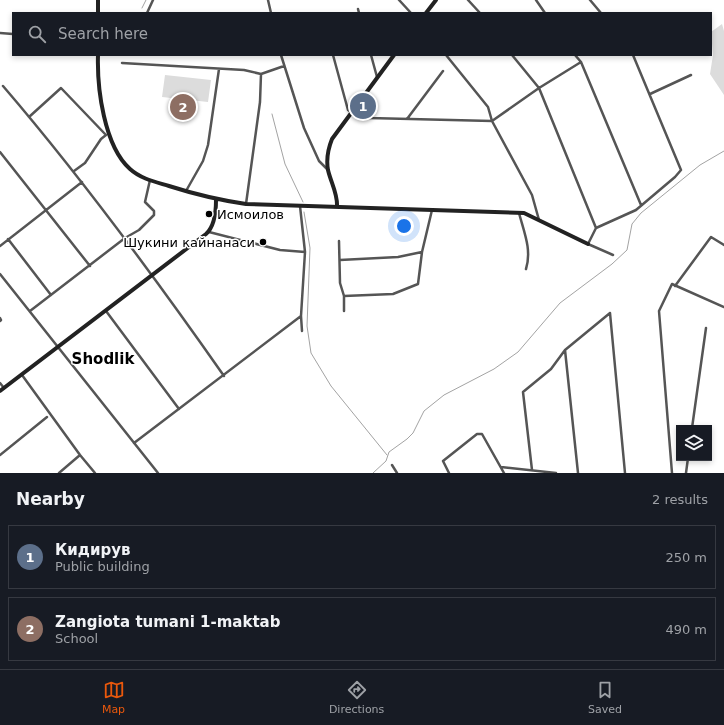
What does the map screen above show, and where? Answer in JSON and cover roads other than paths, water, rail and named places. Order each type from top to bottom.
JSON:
[{"type":"main road","points":[[98,0],[98,12]]},
{"type":"main road","points":[[427,12],[436,0]]},
{"type":"main road","points":[[98,56],[99,90],[108,134],[126,164],[135,173],[150,180],[216,200],[246,204],[524,213],[588,244]]},
{"type":"main road","points":[[338,207],[338,201],[328,170],[328,153],[332,139],[393,56]]},
{"type":"main road","points":[[0,392],[209,232],[214,215],[216,200]]},
{"type":"street","points":[[147,12],[153,0]]},
{"type":"street","points":[[268,0],[270,12]]},
{"type":"street","points":[[399,0],[410,12]]},
{"type":"street","points":[[468,0],[479,12]]},
{"type":"street","points":[[536,0],[544,12]]},
{"type":"street","points":[[590,0],[600,12]]},
{"type":"street","points":[[0,33],[12,34]]},
{"type":"street","points":[[281,56],[304,128],[319,161],[328,170]]},
{"type":"street","points":[[332,56],[348,110],[369,118],[407,120],[492,121],[539,88],[581,62]]},
{"type":"street","points":[[371,56],[377,77]]},
{"type":"street","points":[[447,56],[488,107],[492,121],[532,195],[540,220]]},
{"type":"street","points":[[513,56],[539,88],[596,228]]},
{"type":"street","points":[[577,56],[581,62],[641,204]]},
{"type":"street","points":[[613,255],[588,244],[596,228],[636,210],[641,204],[675,177],[681,170],[633,56]]},
{"type":"street","points":[[122,63],[244,70],[261,74],[284,66]]},
{"type":"street","points":[[185,191],[203,161],[208,145],[219,69]]},
{"type":"street","points":[[407,120],[443,71]]},
{"type":"street","points":[[246,204],[260,102],[261,74]]},
{"type":"street","points":[[650,94],[692,75]]},
{"type":"street","points":[[3,86],[74,171],[153,275],[224,376]]},
{"type":"street","points":[[29,117],[61,88],[108,134],[101,139],[85,163],[74,171]]},
{"type":"street","points":[[0,152],[90,266]]},
{"type":"street","points":[[30,312],[125,238],[139,230],[154,215],[154,211],[145,202],[150,180]]},
{"type":"street","points":[[0,246],[82,182]]},
{"type":"street","points":[[300,206],[305,252],[302,331]]},
{"type":"street","points":[[344,296],[393,294],[418,284],[422,252],[432,210]]},
{"type":"street","points":[[519,213],[527,244],[529,259],[526,269]]},
{"type":"street","points":[[209,232],[280,250],[305,252]]},
{"type":"street","points":[[675,286],[711,237],[724,245]]},
{"type":"street","points":[[8,239],[51,295]]},
{"type":"street","points":[[339,241],[340,283],[344,296],[344,311]]},
{"type":"street","points":[[340,260],[398,256],[422,252]]},
{"type":"street","points":[[0,274],[158,473]]},
{"type":"street","points":[[672,473],[660,311],[672,284],[724,307]]},
{"type":"street","points":[[106,311],[179,409]]},
{"type":"street","points":[[532,470],[523,392],[551,370],[565,350],[610,314],[625,473]]},
{"type":"street","points":[[134,443],[302,316]]},
{"type":"street","points":[[692,425],[706,328]]},
{"type":"street","points":[[565,350],[578,473]]},
{"type":"street","points":[[22,374],[80,456],[95,473]]},
{"type":"street","points":[[0,383],[4,388]]},
{"type":"street","points":[[0,455],[47,417]]},
{"type":"street","points":[[449,473],[443,461],[477,434],[482,434],[504,473]]},
{"type":"street","points":[[59,473],[80,456]]},
{"type":"street","points":[[686,473],[688,461]]},
{"type":"street","points":[[392,465],[397,473]]},
{"type":"street","points":[[500,467],[556,473]]},
{"type":"waterway","points":[[142,8],[146,0]]},
{"type":"waterway","points":[[272,114],[285,164],[303,202]]},
{"type":"waterway","points":[[373,473],[386,461],[389,452],[413,433],[424,411],[444,395],[494,369],[518,352],[560,303],[612,264],[627,250],[632,224],[641,213],[700,165],[724,151]]},
{"type":"waterway","points":[[304,212],[310,248],[307,326],[311,353],[331,386],[387,455]]},
{"type":"place","name":"Кидирув","points":[[363,106]]},
{"type":"place","name":"Zangiota tumani 1-maktab","points":[[183,107]]},
{"type":"place","name":"Исмоилов","points":[[209,214]]},
{"type":"place","name":"Шукини кайнанаси","points":[[263,242]]},
{"type":"district","name":"Shodlik","points":[[103,359]]}]
